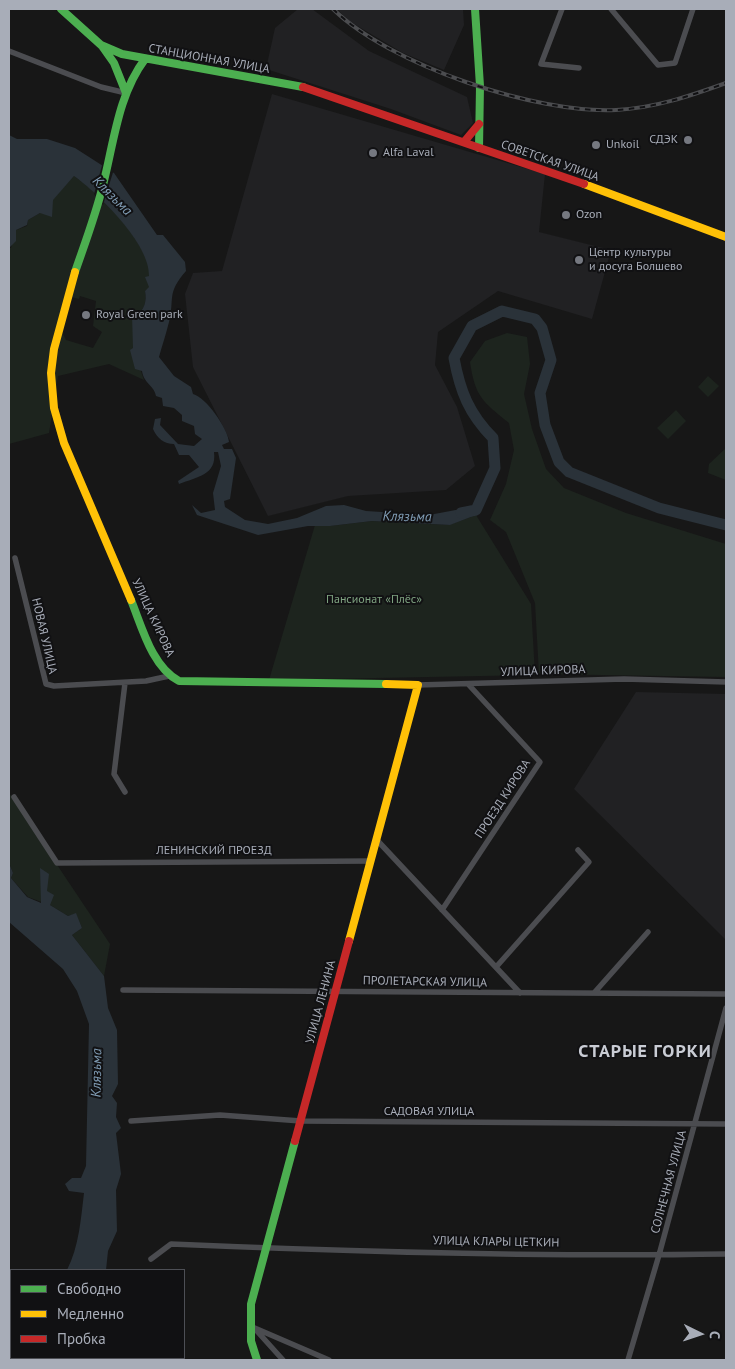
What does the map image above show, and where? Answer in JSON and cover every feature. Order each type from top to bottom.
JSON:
[{"type":"street","name":"СТАНЦИОННАЯ УЛИЦА","points":[[61,9],[101,44],[122,54],[296,85],[366,108]]},
{"type":"street","points":[[475,9],[480,86],[479,148]]},
{"type":"street","points":[[562,9],[541,64],[579,68]]},
{"type":"street","points":[[611,9],[658,65],[675,63],[693,9]]},
{"type":"street","points":[[101,44],[114,63],[126,94]]},
{"type":"street","points":[[9,51],[126,94]]},
{"type":"street","name":"УЛИЦА КИРОВА","points":[[145,59],[134,72],[126,94],[95,213],[56,336],[51,376],[54,410],[68,451],[155,656],[169,676],[179,681],[191,682],[418,685],[624,679],[726,682]]},
{"type":"street","name":"СОВЕТСКАЯ УЛИЦА","points":[[366,108],[726,237]]},
{"type":"street","points":[[464,142],[479,124]]},
{"type":"street","name":"НОВАЯ УЛИЦА","points":[[15,558],[46,684],[54,686],[125,683],[169,676]]},
{"type":"street","points":[[125,683],[114,774],[125,792]]},
{"type":"street","name":"ПРОЕЗД КИРОВА","points":[[442,910],[540,762],[468,684]]},
{"type":"street","name":"УЛИЦА ЛЕНИНА","points":[[257,1360],[251,1341],[251,1304],[418,685]]},
{"type":"street","name":"ЛЕНИНСКИЙ ПРОЕЗД","points":[[14,797],[57,864],[371,860]]},
{"type":"street","points":[[376,839],[497,966],[520,993]]},
{"type":"street","points":[[497,966],[589,862],[578,850]]},
{"type":"street","points":[[594,993],[648,932]]},
{"type":"street","name":"ПРОЛЕТАРСКАЯ УЛИЦА","points":[[123,990],[726,994]]},
{"type":"street","name":"СОЛНЕЧНАЯ УЛИЦА","points":[[628,1360],[660,1255],[726,1008]]},
{"type":"street","name":"САДОВАЯ УЛИЦА","points":[[132,1121],[220,1115],[301,1121],[726,1124]]},
{"type":"street","name":"УЛИЦА КЛАРЫ ЦЕТКИН","points":[[151,1260],[171,1244],[265,1248],[660,1255],[726,1254]]},
{"type":"street","points":[[252,1327],[283,1360]]},
{"type":"street","points":[[252,1327],[329,1360]]},
{"type":"shaded area","points":[[298,9],[312,9],[369,51],[467,97],[473,123],[461,135],[391,109],[266,69],[275,28]]},
{"type":"shaded area","points":[[337,9],[463,9],[464,25],[444,70],[403,53],[349,21]]},
{"type":"shaded area","points":[[272,94],[545,174],[539,232],[611,250],[592,319],[498,291],[438,332],[435,365],[457,407],[475,466],[446,490],[348,496],[268,516],[193,367],[185,294],[193,273],[222,271]]},
{"type":"shaded area","points":[[636,692],[726,694],[726,940],[574,789]]},
{"type":"green space","points":[[74,176],[107,204],[135,238],[143,251],[150,269],[150,287],[145,291],[146,299],[144,305],[136,317],[133,316],[133,348],[144,380],[109,364],[58,376],[49,433],[9,444],[9,248],[11,248],[16,230],[27,226],[28,220],[40,213]],"holes":[[[80,296],[96,301],[93,326],[102,332],[93,348],[66,340],[62,332],[71,297],[79,299]]]},
{"type":"green space","points":[[507,333],[527,337],[530,364],[524,394],[532,429],[546,469],[564,488],[626,513],[726,544],[726,677],[539,674],[535,603],[506,532],[490,520],[506,484],[514,450],[509,423],[482,398],[472,374],[470,362],[485,341]]},
{"type":"green space","points":[[708,376],[719,386],[708,397],[698,387]]},
{"type":"green space","points":[[676,410],[686,421],[668,439],[657,428]]},
{"type":"green space","points":[[726,448],[726,480],[708,473],[709,464]]},
{"type":"green space","name":"Пансионат «Плёс»","points":[[476,515],[531,604],[535,675],[269,680],[315,525],[330,526],[372,521],[449,525]]},
{"type":"green space","points":[[9,793],[110,944],[104,976],[72,935],[82,928],[76,914],[68,916],[50,905],[28,897],[11,878],[13,873],[9,863]]},
{"type":"water","points":[[9,135],[17,139],[47,139],[75,148],[114,173],[157,235],[163,235],[185,262],[186,271],[173,291],[171,314],[159,357],[174,376],[191,387],[193,394],[210,407],[225,429],[229,442],[222,445],[224,449],[232,449],[236,458],[230,499],[224,501],[225,507],[245,520],[268,524],[297,518],[326,506],[344,505],[366,511],[429,515],[477,506],[476,515],[450,525],[372,521],[330,526],[308,526],[258,535],[197,515],[192,505],[201,513],[215,510],[213,493],[221,466],[218,452],[214,452],[214,460],[209,470],[199,477],[179,484],[178,481],[199,467],[189,455],[179,455],[174,444],[161,440],[153,429],[155,419],[161,418],[160,425],[178,444],[194,446],[202,439],[195,434],[194,426],[182,421],[182,415],[174,408],[163,406],[162,398],[156,396],[142,371],[135,369],[130,350],[133,348],[132,315],[136,317],[143,308],[146,299],[145,291],[149,287],[145,277],[149,276],[147,264],[142,250],[109,207],[74,176],[53,200],[52,217],[40,213],[28,220],[27,225],[16,230],[16,241],[9,248]]},
{"type":"water","points":[[9,863],[13,873],[11,878],[27,897],[41,903],[40,868],[49,874],[47,891],[54,895],[50,905],[68,916],[76,913],[82,928],[72,935],[104,976],[108,1008],[117,1030],[118,1084],[112,1096],[117,1103],[116,1117],[121,1128],[116,1133],[121,1174],[116,1190],[117,1231],[108,1251],[106,1269],[67,1269],[77,1242],[84,1193],[69,1191],[65,1184],[72,1178],[81,1178],[86,1166],[89,1024],[77,991],[63,969],[9,922]]},
{"type":"pier","points":[[103,162],[114,169],[103,205],[94,194]]},
{"type":"waterway","name":"Клязьма","points":[[461,513],[476,510],[495,468],[493,438],[478,420],[467,401],[459,381],[454,358],[472,326],[502,311],[535,319],[542,328],[551,360],[540,393],[545,425],[559,462],[569,472],[659,508],[726,525]]},
{"type":"railway","points":[[333,9],[358,30],[426,67],[506,95],[546,104],[583,109],[630,109],[672,101],[726,83]]},
{"type":"traffic: fast","points":[[61,9],[101,45],[122,54],[303,87]]},
{"type":"traffic: fast","points":[[475,9],[480,86],[479,148]]},
{"type":"traffic: fast","points":[[102,46],[114,63],[126,93]]},
{"type":"traffic: fast","points":[[75,272],[100,196],[123,103],[136,73],[145,59]]},
{"type":"traffic: fast","points":[[131,600],[155,656],[170,675],[179,681],[386,684]]},
{"type":"traffic: fast","points":[[257,1360],[251,1341],[251,1304],[295,1141]]},
{"type":"traffic: slow","points":[[584,184],[726,237]]},
{"type":"traffic: slow","points":[[75,272],[54,349],[51,373],[54,408],[64,443],[131,600]]},
{"type":"traffic: slow","points":[[349,941],[418,685],[386,684]]},
{"type":"traffic: jam","points":[[303,87],[584,184]]},
{"type":"traffic: jam","points":[[464,142],[479,124]]},
{"type":"traffic: jam","points":[[295,1141],[349,941]]},
{"type":"place","name":"СДЭК","points":[[688,140]]},
{"type":"place","name":"Unkoil","points":[[596,145]]},
{"type":"place","name":"Alfa Laval","points":[[373,153]]},
{"type":"place","name":"Ozon","points":[[566,215]]},
{"type":"place","name":"Центр культуры и досуга Болшево","points":[[579,260]]},
{"type":"place","name":"Royal Green park","points":[[86,315]]},
{"type":"district","name":"СТАРЫЕ ГОРКИ","points":[[645,1052]]}]
